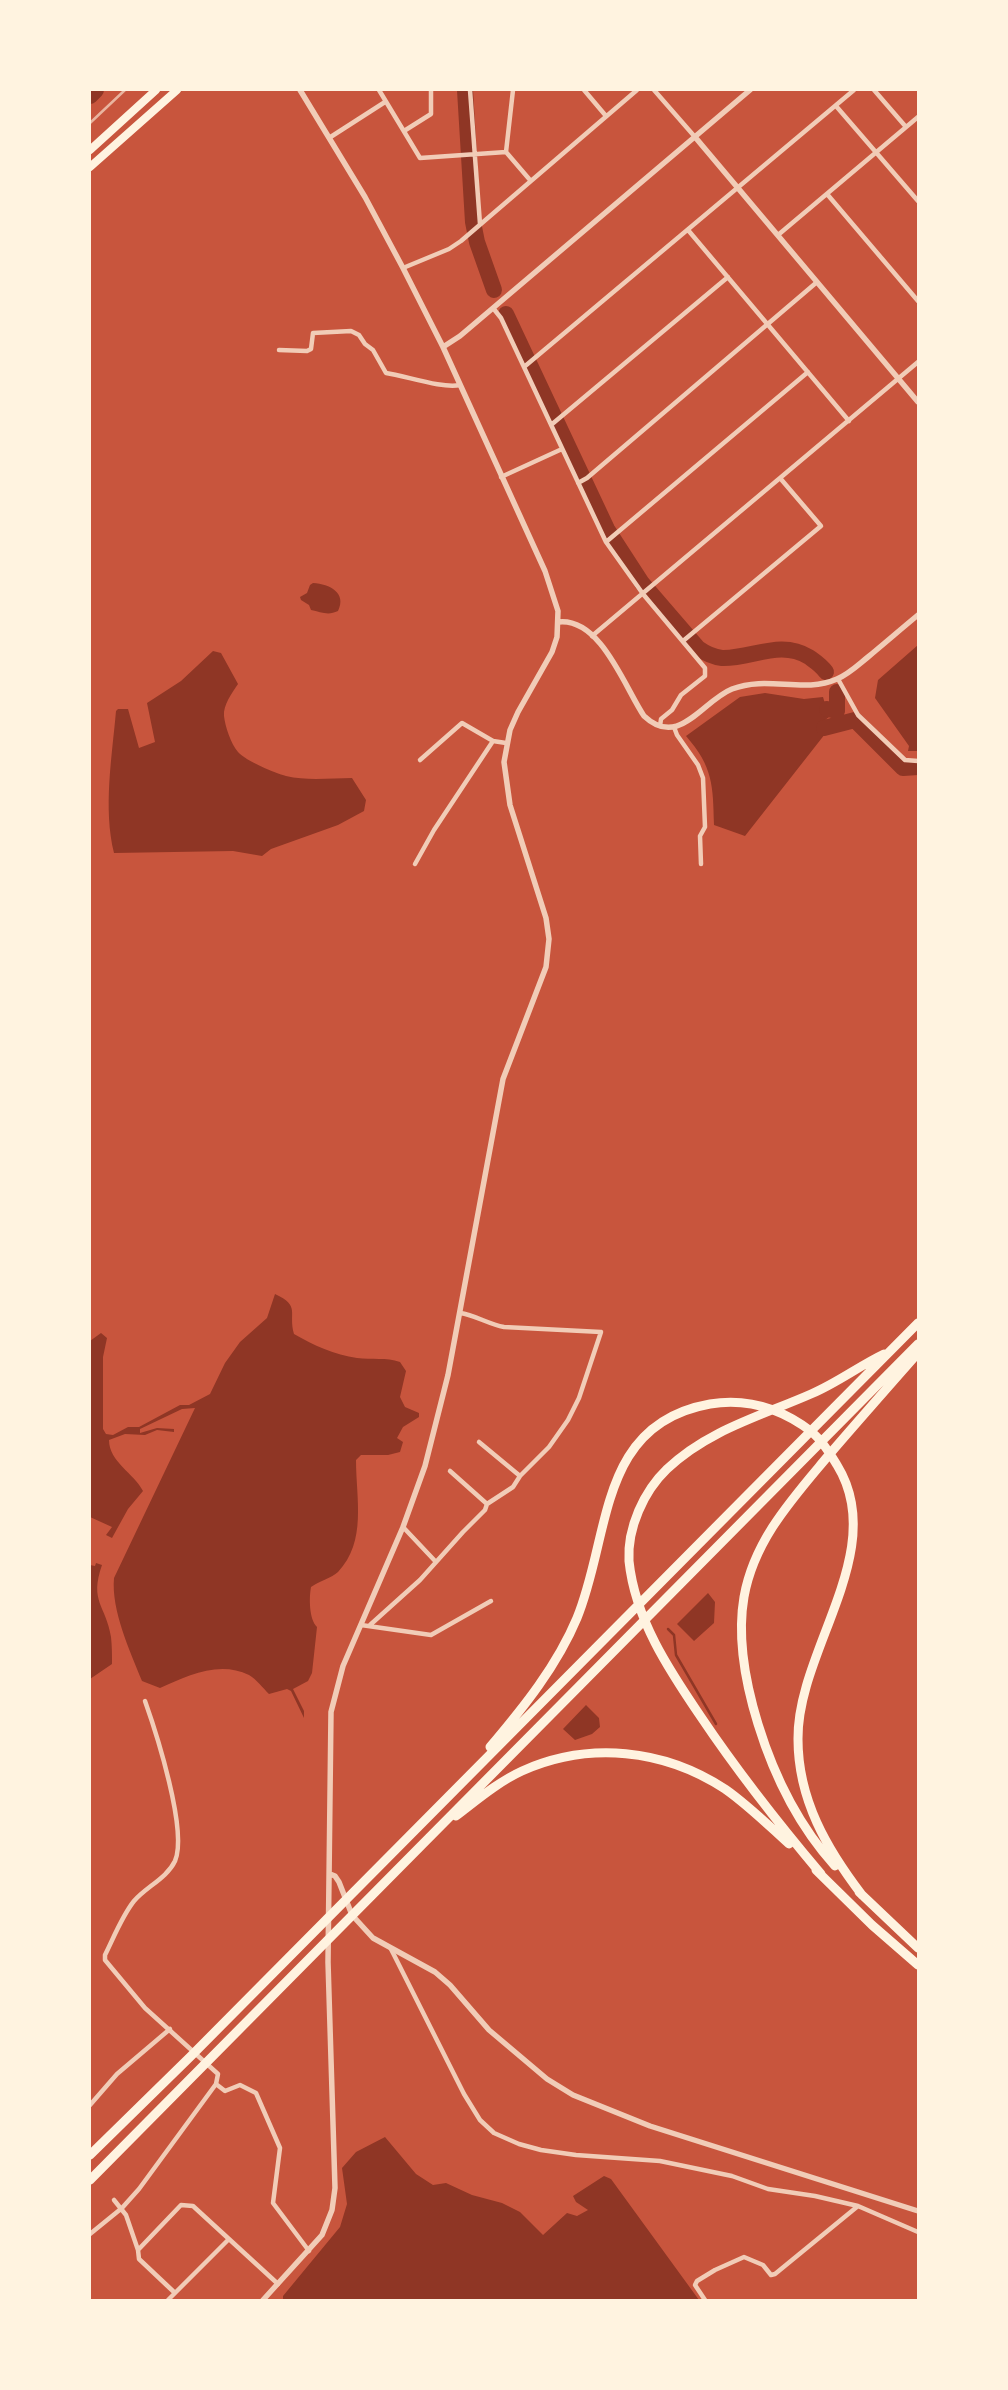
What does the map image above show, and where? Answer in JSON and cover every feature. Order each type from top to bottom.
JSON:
[{"type":"highway","points":[[90,150],[156,90]]},
{"type":"highway","points":[[90,167],[177,90]]},
{"type":"highway","points":[[90,2156],[918,1323]]},
{"type":"highway","points":[[90,2180],[918,1344]]},
{"type":"highway","points":[[821,1874],[751,1788],[688,1698],[652,1636],[641,1614],[634,1591],[629,1559],[633,1528],[646,1497],[667,1469],[697,1445],[743,1420],[827,1387],[890,1351]]},
{"type":"highway","points":[[918,1353],[837,1445],[780,1515],[756,1557],[744,1598],[743,1650],[754,1711],[772,1766],[796,1813],[826,1856],[862,1895],[918,1948]]},
{"type":"highway","points":[[444,1800],[524,1706],[567,1638],[584,1597],[606,1508],[619,1472],[635,1447],[648,1433],[682,1412],[722,1402],[762,1406],[799,1422],[815,1435],[841,1471],[853,1512],[850,1559],[804,1691],[798,1740],[804,1786],[811,1812],[832,1854],[862,1895]]},
{"type":"highway","points":[[428,1837],[487,1792],[521,1771],[568,1756],[596,1753],[625,1753],[678,1765],[726,1790],[765,1821],[872,1925],[918,1966]]},
{"type":"street","points":[[263,2300],[322,2235],[332,2210],[335,2188],[328,1962],[332,1712],[343,1666],[403,1527],[425,1466],[448,1375],[503,1079],[542,979],[548,952],[546,918],[510,806],[504,762],[506,743],[518,712],[552,652],[559,622],[554,594],[545,570],[443,347],[404,268],[365,197],[300,90]]},
{"type":"street","points":[[379,90],[420,158],[473,156],[506,152]]},
{"type":"street","points":[[404,131],[432,114],[431,90]]},
{"type":"street","points":[[470,90],[478,225]]},
{"type":"street","points":[[513,90],[506,152],[530,180]]},
{"type":"street","points":[[584,90],[606,116]]},
{"type":"street","points":[[404,268],[449,248],[471,232],[637,90]]},
{"type":"street","points":[[654,90],[918,402]]},
{"type":"street","points":[[443,347],[460,336],[750,90]]},
{"type":"street","points":[[525,366],[854,90]]},
{"type":"street","points":[[874,90],[906,127]]},
{"type":"street","points":[[329,138],[385,102]]},
{"type":"street","points":[[836,106],[918,201]]},
{"type":"street","points":[[778,235],[918,117]]},
{"type":"street","points":[[827,194],[918,301]]},
{"type":"street","points":[[688,230],[849,421]]},
{"type":"street","points":[[552,424],[728,277]]},
{"type":"street","points":[[579,482],[587,478],[818,282]]},
{"type":"street","points":[[493,308],[501,318],[525,366],[562,449],[607,541],[644,593],[705,668],[705,676],[681,695],[672,710],[661,719],[660,726]]},
{"type":"street","points":[[278,350],[307,352],[311,349],[313,333],[352,332],[360,335],[365,344],[374,350],[386,373],[450,387],[460,385]]},
{"type":"street","points":[[592,636],[652,588],[918,362]]},
{"type":"street","points":[[607,541],[808,372]]},
{"type":"street","points":[[501,477],[562,449]]},
{"type":"street","points":[[683,641],[821,526],[780,478]]},
{"type":"street","points":[[559,622],[576,624],[592,636],[624,678],[644,716],[660,726],[674,727],[684,724],[729,690],[747,683],[766,682],[806,686],[838,679],[852,670],[918,615]]},
{"type":"street","points":[[838,679],[858,714],[905,760],[918,761]]},
{"type":"street","points":[[420,760],[462,723],[493,741],[506,743]]},
{"type":"street","points":[[674,727],[677,735],[698,765],[703,778],[705,827],[700,836],[701,864]]},
{"type":"street","points":[[415,864],[434,830],[493,741]]},
{"type":"street","points":[[370,1625],[420,1580],[485,1510],[487,1504],[512,1487],[520,1476],[549,1447],[568,1420],[579,1398],[601,1332],[504,1327],[492,1325],[469,1314],[460,1314]]},
{"type":"street","points":[[479,1442],[520,1476]]},
{"type":"street","points":[[450,1471],[487,1504]]},
{"type":"street","points":[[403,1527],[436,1562]]},
{"type":"street","points":[[361,1625],[431,1635],[491,1602]]},
{"type":"street","points":[[90,2234],[122,2208],[156,2167],[216,2084],[218,2074],[145,2008],[104,1960],[133,1903],[175,1861],[177,1851],[175,1812],[145,1700]]},
{"type":"street","points":[[330,1874],[335,1876],[339,1882],[347,1904],[360,1925],[374,1938],[435,1972],[450,1985],[489,2030],[547,2079],[573,2095],[650,2126],[918,2211]]},
{"type":"street","points":[[391,1949],[464,2094],[480,2120],[494,2133],[519,2144],[541,2150],[576,2155],[660,2161],[732,2176],[768,2189],[814,2196],[858,2206],[918,2232]]},
{"type":"street","points":[[90,2105],[117,2074],[170,2029]]},
{"type":"street","points":[[216,2084],[225,2091],[240,2085],[256,2093],[280,2148],[273,2203],[308,2251]]},
{"type":"street","points":[[114,2200],[122,2208],[129,2221],[139,2259],[176,2293]]},
{"type":"street","points":[[138,2250],[181,2205],[193,2206],[278,2284]]},
{"type":"street","points":[[705,2300],[695,2285],[697,2281],[715,2270],[744,2257],[757,2262],[771,2275],[774,2274],[858,2206]]},
{"type":"street","points":[[168,2300],[229,2239]]},
{"type":"shaded area","points":[[313,583],[325,585],[339,594],[340,605],[338,611],[321,613],[311,610],[309,605],[301,600],[300,597],[307,593],[310,585]]},
{"type":"shaded area","points":[[918,645],[918,751],[908,751],[909,746],[875,698],[878,680]]},
{"type":"shaded area","points":[[213,651],[221,653],[238,684],[226,703],[224,716],[229,735],[238,752],[254,763],[294,778],[352,778],[366,800],[364,811],[338,825],[271,849],[262,856],[233,851],[114,853],[109,818],[109,800],[116,711],[118,709],[128,709],[139,748],[155,742],[147,703],[181,681]]},
{"type":"shaded area","points":[[765,693],[804,699],[823,697],[829,717],[824,721],[825,734],[745,836],[714,825],[710,777],[702,757],[686,736],[740,697]]},
{"type":"shaded area","points":[[275,1294],[283,1298],[291,1306],[294,1334],[301,1338],[324,1349],[349,1357],[400,1362],[406,1371],[400,1397],[405,1407],[419,1413],[419,1417],[403,1427],[397,1438],[403,1442],[400,1452],[388,1455],[361,1455],[356,1460],[358,1519],[353,1547],[347,1560],[338,1572],[311,1587],[311,1614],[317,1627],[312,1673],[308,1681],[293,1689],[304,1711],[304,1718],[291,1691],[287,1689],[269,1694],[252,1677],[238,1671],[215,1669],[203,1671],[160,1688],[142,1681],[127,1644],[115,1603],[114,1578],[195,1408],[182,1409],[140,1429],[140,1433],[157,1428],[174,1429],[174,1432],[157,1430],[145,1435],[125,1434],[109,1440],[110,1448],[117,1461],[143,1491],[128,1509],[112,1538],[106,1535],[112,1527],[90,1517],[90,1341],[101,1333],[107,1338],[103,1357],[103,1429],[106,1434],[113,1435],[128,1427],[139,1427],[180,1405],[189,1405],[210,1394],[225,1363],[240,1342],[267,1318]]},
{"type":"shaded area","points":[[96,1563],[102,1565],[97,1587],[100,1603],[109,1626],[112,1664],[90,1679],[90,1565],[95,1566]]},
{"type":"shaded area","points":[[708,1593],[715,1602],[714,1623],[694,1641],[677,1624]]},
{"type":"shaded area","points":[[586,1705],[599,1718],[600,1727],[592,1734],[575,1740],[563,1729]]},
{"type":"shaded area","points":[[385,2137],[416,2174],[433,2185],[446,2183],[472,2195],[502,2203],[520,2212],[543,2235],[567,2213],[577,2216],[588,2210],[576,2202],[573,2196],[604,2176],[611,2179],[699,2300],[283,2300],[283,2296],[340,2227],[347,2204],[342,2168],[356,2152]]},
{"type":"waterway","points":[[90,96],[96,90]]},
{"type":"waterway","points":[[465,90],[473,222],[477,242],[494,290]]},
{"type":"waterway","points":[[506,314],[607,529],[642,583],[698,648],[715,657],[722,658],[733,658],[777,650],[798,652],[809,657],[826,672]]},
{"type":"waterway","points":[[827,709],[837,711],[837,692]]},
{"type":"waterway","points":[[824,728],[855,720],[903,768],[918,767]]},
{"type":"waterway","points":[[668,1629],[674,1635],[676,1655],[716,1724]]},
{"type":"railway","points":[[90,123],[125,90]]}]
